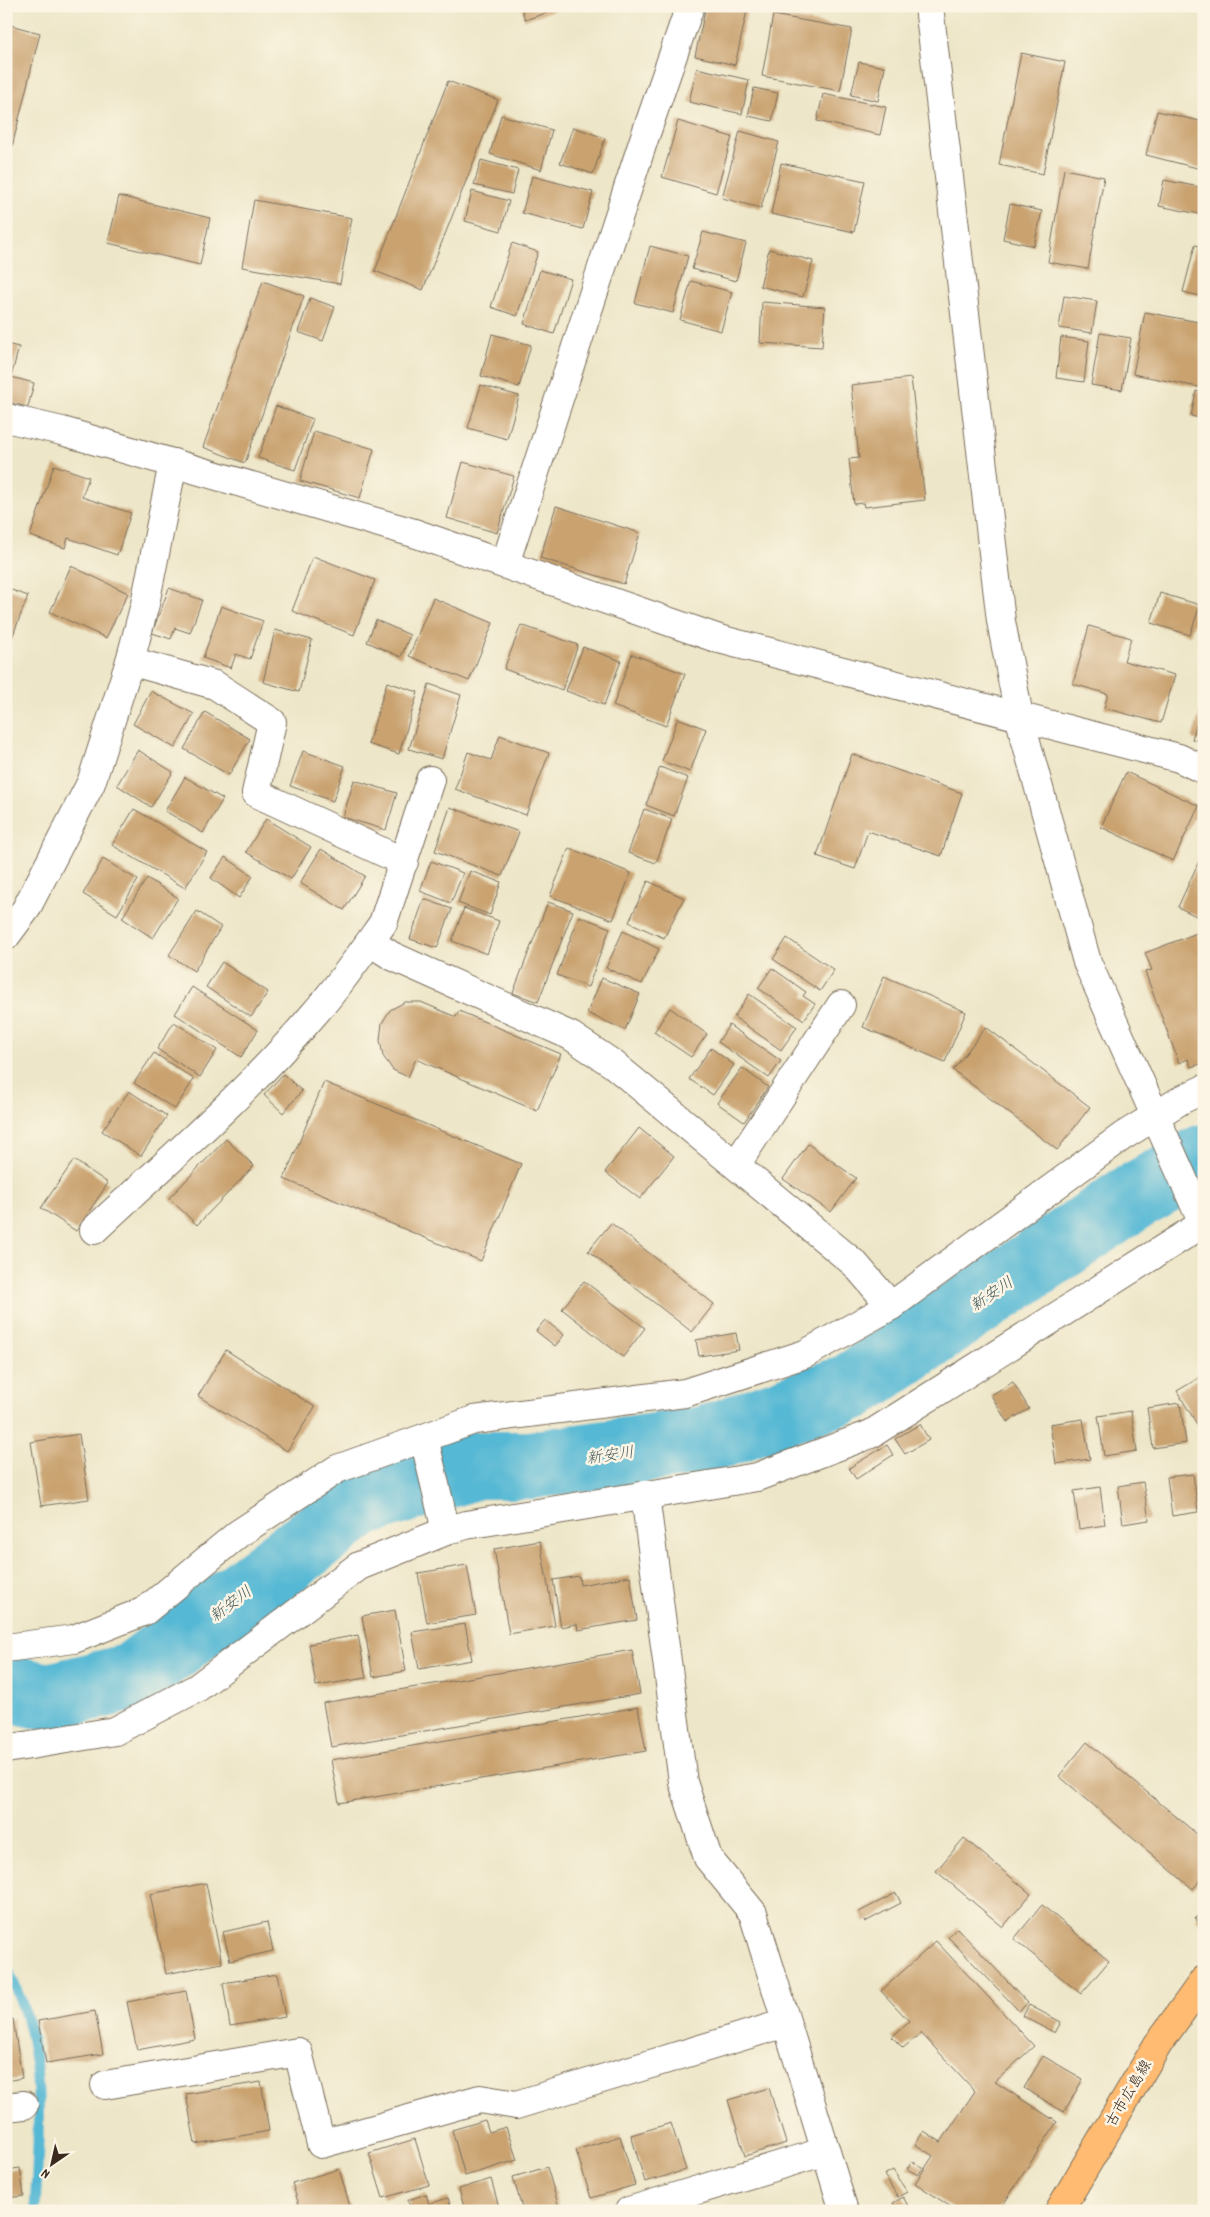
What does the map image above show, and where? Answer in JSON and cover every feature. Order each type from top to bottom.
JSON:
[{"type":"main road","name":"古市広島線","points":[[1059,2211],[1158,2044],[1204,1980]]},
{"type":"street","points":[[505,564],[643,142],[690,6]]},
{"type":"street","points":[[6,1749],[115,1730],[197,1688],[359,1566],[445,1526],[466,1526],[757,1477],[871,1434],[1201,1219],[1086,962],[1019,716],[1001,621],[929,6]]},
{"type":"street","points":[[6,418],[62,431],[414,533],[719,639],[1178,758],[1204,770]]},
{"type":"street","points":[[6,936],[26,909],[91,783],[130,661],[145,604],[173,463]]},
{"type":"street","points":[[130,661],[215,685],[272,722],[256,793],[404,862]]},
{"type":"street","points":[[94,1230],[249,1084],[315,1014],[370,942],[384,923],[430,780]]},
{"type":"street","points":[[370,942],[392,956],[571,1036],[613,1064],[855,1264],[891,1306]]},
{"type":"street","points":[[736,1166],[841,1006]]},
{"type":"street","points":[[6,1648],[74,1639],[146,1611],[238,1534],[337,1469],[426,1446],[474,1420],[685,1393],[805,1354],[891,1306],[1122,1136],[1159,1124],[1181,1100],[1204,1089]]},
{"type":"street","points":[[426,1446],[445,1526]]},
{"type":"street","points":[[645,1495],[683,1782],[708,1858],[754,1912],[844,2211]]},
{"type":"street","points":[[105,2085],[298,2052],[321,2144],[480,2099],[516,2105],[786,2022]]},
{"type":"street","points":[[629,2211],[826,2151]]},
{"type":"building","points":[[521,6],[564,6],[564,7],[525,20]]},
{"type":"building","points":[[706,6],[748,6],[735,65],[695,56]]},
{"type":"building","points":[[773,15],[852,29],[840,91],[762,76]]},
{"type":"building","points":[[6,24],[40,33],[12,147],[6,145]]},
{"type":"building","points":[[1021,53],[1065,62],[1043,174],[999,165]]},
{"type":"building","points":[[859,62],[885,67],[878,101],[851,95]]},
{"type":"building","points":[[697,68],[749,80],[742,114],[689,102]]},
{"type":"building","points":[[448,81],[498,100],[423,290],[375,271]]},
{"type":"building","points":[[754,88],[778,93],[772,121],[748,116]]},
{"type":"building","points":[[823,94],[886,107],[880,135],[817,121]]},
{"type":"building","points":[[1157,111],[1204,122],[1204,157],[1201,169],[1146,155]]},
{"type":"building","points":[[501,115],[552,130],[541,170],[490,154]]},
{"type":"building","points":[[678,121],[732,137],[716,193],[662,177]]},
{"type":"building","points":[[573,127],[605,138],[593,174],[560,163]]},
{"type":"building","points":[[740,131],[779,142],[761,208],[722,198]]},
{"type":"building","points":[[481,160],[518,170],[512,194],[474,185]]},
{"type":"building","points":[[781,163],[865,181],[854,232],[771,214]]},
{"type":"building","points":[[1064,169],[1104,177],[1088,269],[1048,262]]},
{"type":"building","points":[[532,176],[593,192],[583,229],[522,213]]},
{"type":"building","points":[[1164,180],[1204,188],[1204,215],[1159,206]]},
{"type":"building","points":[[472,191],[509,201],[501,231],[465,221]]},
{"type":"building","points":[[119,196],[210,218],[200,265],[108,243]]},
{"type":"building","points":[[254,200],[352,218],[340,284],[242,267]]},
{"type":"building","points":[[1010,204],[1042,211],[1034,246],[1003,239]]},
{"type":"building","points":[[703,232],[746,243],[736,281],[692,269]]},
{"type":"building","points":[[512,243],[538,252],[517,316],[491,307]]},
{"type":"building","points":[[1195,245],[1204,247],[1204,297],[1183,292]]},
{"type":"building","points":[[650,246],[688,256],[673,313],[635,303]]},
{"type":"building","points":[[769,249],[813,261],[803,297],[760,286]]},
{"type":"building","points":[[540,270],[571,279],[554,334],[524,324]]},
{"type":"building","points":[[263,281],[304,296],[245,463],[203,447]]},
{"type":"building","points":[[691,281],[732,292],[721,331],[680,320]]},
{"type":"building","points":[[1064,296],[1097,301],[1092,333],[1059,328]]},
{"type":"building","points":[[310,298],[335,307],[323,341],[298,332]]},
{"type":"building","points":[[762,302],[825,307],[822,347],[760,343]]},
{"type":"building","points":[[1145,312],[1204,323],[1203,388],[1133,374]]},
{"type":"building","points":[[1100,333],[1131,338],[1122,390],[1091,385]]},
{"type":"building","points":[[492,334],[531,345],[519,387],[481,376]]},
{"type":"building","points":[[1061,337],[1089,341],[1084,382],[1056,378]]},
{"type":"building","points":[[6,344],[19,347],[11,377],[34,383],[28,407],[6,402]]},
{"type":"building","points":[[911,378],[925,500],[864,507],[863,503],[854,504],[849,459],[859,458],[851,385]]},
{"type":"building","points":[[481,385],[519,396],[507,439],[468,428]]},
{"type":"building","points":[[1196,391],[1204,393],[1204,419],[1191,416]]},
{"type":"building","points":[[276,406],[313,419],[295,470],[258,458]]},
{"type":"building","points":[[314,431],[374,449],[360,498],[300,481]]},
{"type":"building","points":[[463,462],[514,476],[497,533],[447,518]]},
{"type":"building","points":[[54,465],[89,477],[82,497],[131,513],[117,555],[68,538],[65,548],[30,536]]},
{"type":"building","points":[[556,506],[640,533],[624,584],[540,558]]},
{"type":"building","points":[[313,556],[375,580],[354,635],[292,611]]},
{"type":"building","points":[[71,566],[128,593],[106,638],[50,612]]},
{"type":"building","points":[[6,588],[28,596],[8,648],[6,647]]},
{"type":"building","points":[[169,588],[202,600],[190,633],[175,628],[171,639],[152,633]]},
{"type":"building","points":[[1160,593],[1200,605],[1190,635],[1151,623]]},
{"type":"building","points":[[433,598],[493,623],[469,681],[409,656]]},
{"type":"building","points":[[221,606],[263,621],[250,659],[236,654],[231,668],[203,658]]},
{"type":"building","points":[[376,620],[410,635],[401,657],[367,642]]},
{"type":"building","points":[[521,625],[578,645],[562,690],[504,669]]},
{"type":"building","points":[[1089,626],[1131,638],[1124,661],[1175,675],[1161,723],[1104,708],[1108,694],[1073,684]]},
{"type":"building","points":[[275,630],[312,640],[299,692],[263,682]]},
{"type":"building","points":[[583,647],[621,661],[604,705],[566,691]]},
{"type":"building","points":[[632,654],[685,674],[666,726],[613,706]]},
{"type":"building","points":[[387,682],[418,692],[399,754],[368,744]]},
{"type":"building","points":[[429,684],[461,695],[442,759],[409,749]]},
{"type":"building","points":[[151,691],[194,714],[175,748],[133,724]]},
{"type":"building","points":[[1204,699],[1204,742],[1192,739]]},
{"type":"building","points":[[205,712],[250,739],[229,775],[184,749]]},
{"type":"building","points":[[678,718],[706,729],[690,772],[662,761]]},
{"type":"building","points":[[500,735],[549,753],[526,815],[455,789],[468,752],[491,760]]},
{"type":"building","points":[[138,750],[173,772],[151,807],[117,785]]},
{"type":"building","points":[[303,751],[345,766],[333,801],[290,786]]},
{"type":"building","points":[[852,754],[962,793],[941,856],[868,831],[855,869],[817,856]]},
{"type":"building","points":[[660,767],[688,778],[674,816],[646,805]]},
{"type":"building","points":[[1126,772],[1199,806],[1173,861],[1101,827]]},
{"type":"building","points":[[185,777],[223,799],[203,833],[165,811]]},
{"type":"building","points":[[354,780],[397,793],[386,830],[343,817]]},
{"type":"building","points":[[450,807],[519,832],[502,876],[435,851]]},
{"type":"building","points":[[134,809],[207,852],[185,888],[112,845]]},
{"type":"building","points":[[644,809],[672,819],[656,863],[628,853]]},
{"type":"building","points":[[266,819],[311,847],[291,879],[246,852]]},
{"type":"building","points":[[569,848],[631,873],[613,920],[550,896]]},
{"type":"building","points":[[321,849],[365,876],[344,910],[300,883]]},
{"type":"building","points":[[1204,850],[1204,920],[1178,907]]},
{"type":"building","points":[[225,857],[253,876],[239,898],[211,878]]},
{"type":"building","points":[[103,859],[138,880],[117,915],[83,894]]},
{"type":"building","points":[[431,861],[463,873],[451,903],[420,891]]},
{"type":"building","points":[[470,871],[501,882],[490,915],[458,903]]},
{"type":"building","points":[[147,878],[178,898],[153,938],[122,918]]},
{"type":"building","points":[[648,881],[684,898],[664,938],[629,922]]},
{"type":"building","points":[[424,899],[452,909],[437,948],[410,939]]},
{"type":"building","points":[[548,902],[573,911],[538,1002],[513,993]]},
{"type":"building","points":[[464,908],[499,921],[487,954],[452,941]]},
{"type":"building","points":[[197,911],[221,927],[194,971],[169,955]]},
{"type":"building","points":[[579,916],[610,928],[588,987],[557,975]]},
{"type":"building","points":[[623,931],[659,949],[642,984],[606,968]]},
{"type":"building","points":[[1197,933],[1202,948],[1204,948],[1204,1063],[1191,1067],[1188,1059],[1179,1063],[1145,972],[1152,970],[1145,953]]},
{"type":"building","points":[[787,938],[834,970],[820,991],[773,959]]},
{"type":"building","points":[[222,962],[268,992],[251,1017],[206,987]]},
{"type":"building","points":[[772,968],[806,992],[803,996],[815,1004],[804,1020],[758,988]]},
{"type":"building","points":[[884,976],[966,1012],[945,1062],[863,1027]]},
{"type":"building","points":[[602,978],[640,994],[625,1030],[587,1013]]},
{"type":"building","points":[[192,987],[258,1030],[241,1057],[175,1014]]},
{"type":"building","points":[[749,994],[797,1027],[781,1050],[734,1017]]},
{"type":"building","points":[[405,1002],[421,1002],[456,1017],[459,1011],[561,1054],[537,1111],[416,1059],[408,1077],[393,1070],[383,1056],[380,1040],[382,1023],[390,1010]]},
{"type":"building","points":[[670,1008],[707,1034],[691,1057],[654,1032]]},
{"type":"building","points":[[174,1022],[217,1050],[200,1077],[157,1049]]},
{"type":"building","points":[[729,1025],[781,1061],[769,1078],[718,1042]]},
{"type":"building","points":[[986,1027],[1090,1107],[1057,1150],[953,1070]]},
{"type":"building","points":[[711,1048],[734,1065],[713,1095],[689,1079]]},
{"type":"building","points":[[154,1053],[194,1079],[175,1109],[134,1083]]},
{"type":"building","points":[[742,1068],[768,1087],[744,1122],[717,1103]]},
{"type":"building","points":[[283,1074],[302,1091],[283,1113],[264,1095]]},
{"type":"building","points":[[324,1082],[521,1164],[481,1261],[284,1179]]},
{"type":"building","points":[[129,1091],[167,1116],[141,1156],[102,1131]]},
{"type":"building","points":[[639,1128],[674,1156],[640,1199],[605,1172]]},
{"type":"building","points":[[226,1139],[254,1166],[197,1225],[169,1198]]},
{"type":"building","points":[[808,1144],[856,1178],[831,1212],[783,1179]]},
{"type":"building","points":[[74,1160],[108,1183],[76,1231],[41,1208]]},
{"type":"building","points":[[611,1223],[714,1304],[692,1332],[588,1251]]},
{"type":"building","points":[[584,1281],[645,1328],[623,1357],[562,1309]]},
{"type":"building","points":[[545,1320],[564,1335],[555,1346],[536,1331]]},
{"type":"building","points":[[736,1333],[739,1350],[699,1356],[696,1340]]},
{"type":"building","points":[[226,1350],[315,1407],[287,1451],[198,1396]]},
{"type":"building","points":[[1204,1375],[1204,1436],[1177,1391]]},
{"type":"building","points":[[1013,1382],[1029,1409],[1007,1422],[991,1395]]},
{"type":"building","points":[[1180,1403],[1186,1443],[1153,1448],[1147,1408]]},
{"type":"building","points":[[1131,1411],[1137,1451],[1104,1456],[1098,1416]]},
{"type":"building","points":[[1083,1419],[1090,1459],[1056,1464],[1050,1424]]},
{"type":"building","points":[[920,1424],[929,1440],[905,1454],[895,1439]]},
{"type":"building","points":[[79,1434],[89,1499],[41,1506],[31,1442]]},
{"type":"building","points":[[887,1445],[893,1455],[856,1479],[849,1468]]},
{"type":"building","points":[[1193,1474],[1198,1512],[1172,1516],[1167,1477]]},
{"type":"building","points":[[1143,1482],[1149,1520],[1123,1524],[1118,1486]]},
{"type":"building","points":[[1100,1487],[1105,1525],[1079,1529],[1074,1491]]},
{"type":"building","points":[[540,1541],[555,1626],[509,1634],[494,1549]]},
{"type":"building","points":[[467,1565],[476,1615],[427,1623],[418,1573]]},
{"type":"building","points":[[579,1576],[580,1585],[630,1576],[637,1620],[578,1630],[577,1624],[561,1627],[553,1580]]},
{"type":"building","points":[[395,1610],[406,1671],[373,1677],[362,1616]]},
{"type":"building","points":[[465,1624],[472,1660],[419,1669],[412,1632]]},
{"type":"building","points":[[358,1635],[366,1678],[316,1686],[309,1644]]},
{"type":"building","points":[[632,1650],[640,1694],[331,1747],[323,1703]]},
{"type":"building","points":[[638,1707],[646,1751],[339,1803],[331,1760]]},
{"type":"building","points":[[1087,1742],[1204,1840],[1204,1876],[1193,1889],[1059,1776]]},
{"type":"building","points":[[964,1838],[1031,1894],[1003,1927],[936,1871]]},
{"type":"building","points":[[206,1883],[222,1963],[166,1974],[150,1894]]},
{"type":"building","points":[[896,1893],[901,1903],[865,1922],[859,1912]]},
{"type":"building","points":[[1042,1905],[1109,1961],[1081,1994],[1014,1939]]},
{"type":"building","points":[[1204,1908],[1204,1926],[1195,1919]]},
{"type":"building","points":[[267,1922],[273,1951],[230,1961],[223,1932]]},
{"type":"building","points":[[957,1928],[1028,2003],[1019,2011],[948,1937]]},
{"type":"building","points":[[936,1941],[1034,2046],[995,2082],[1057,2122],[999,2211],[957,2211],[915,2183],[933,2156],[915,2144],[924,2131],[941,2142],[975,2091],[921,2033],[903,2048],[892,2037],[909,2021],[881,1991]]},
{"type":"building","points":[[277,1974],[285,2017],[230,2026],[223,1983]]},
{"type":"building","points":[[186,1991],[195,2039],[137,2050],[127,2002]]},
{"type":"building","points":[[1029,2005],[1061,2022],[1055,2033],[1023,2016]]},
{"type":"building","points":[[95,2011],[103,2054],[46,2063],[38,2021]]},
{"type":"building","points":[[13,2019],[22,2078],[6,2081],[6,2020]]},
{"type":"building","points":[[1043,2056],[1083,2079],[1064,2112],[1024,2088]]},
{"type":"building","points":[[261,2082],[269,2131],[195,2144],[186,2094]]},
{"type":"building","points":[[769,2088],[786,2143],[745,2156],[728,2100]]},
{"type":"building","points":[[485,2120],[489,2132],[506,2127],[517,2160],[465,2176],[452,2130]]},
{"type":"building","points":[[671,2123],[686,2170],[645,2182],[631,2135]]},
{"type":"building","points":[[620,2136],[635,2185],[591,2198],[576,2150]]},
{"type":"building","points":[[415,2139],[429,2185],[383,2198],[369,2153]]},
{"type":"building","points":[[912,2161],[923,2168],[918,2175],[907,2169]]},
{"type":"building","points":[[547,2167],[560,2211],[523,2211],[513,2177]]},
{"type":"building","points":[[20,2168],[24,2196],[6,2198],[6,2170]]},
{"type":"building","points":[[339,2169],[351,2210],[301,2211],[292,2183]]},
{"type":"building","points":[[893,2170],[907,2192],[898,2197],[884,2175]]},
{"type":"building","points":[[491,2179],[500,2211],[465,2211],[459,2189]]},
{"type":"building","points":[[426,2194],[429,2204],[448,2198],[452,2211],[411,2211],[408,2200]]},
{"type":"building","points":[[903,2197],[911,2211],[897,2211],[893,2203]]},
{"type":"waterway","name":"新安川","points":[[6,1688],[49,1697],[132,1677],[360,1504],[476,1465],[531,1465],[705,1440],[851,1387],[1129,1200],[1204,1158]]},
{"type":"waterway","points":[[38,1724],[49,1697]]},
{"type":"waterway","points":[[6,1965],[27,2019],[36,2066],[38,2115],[35,2211]]}]
